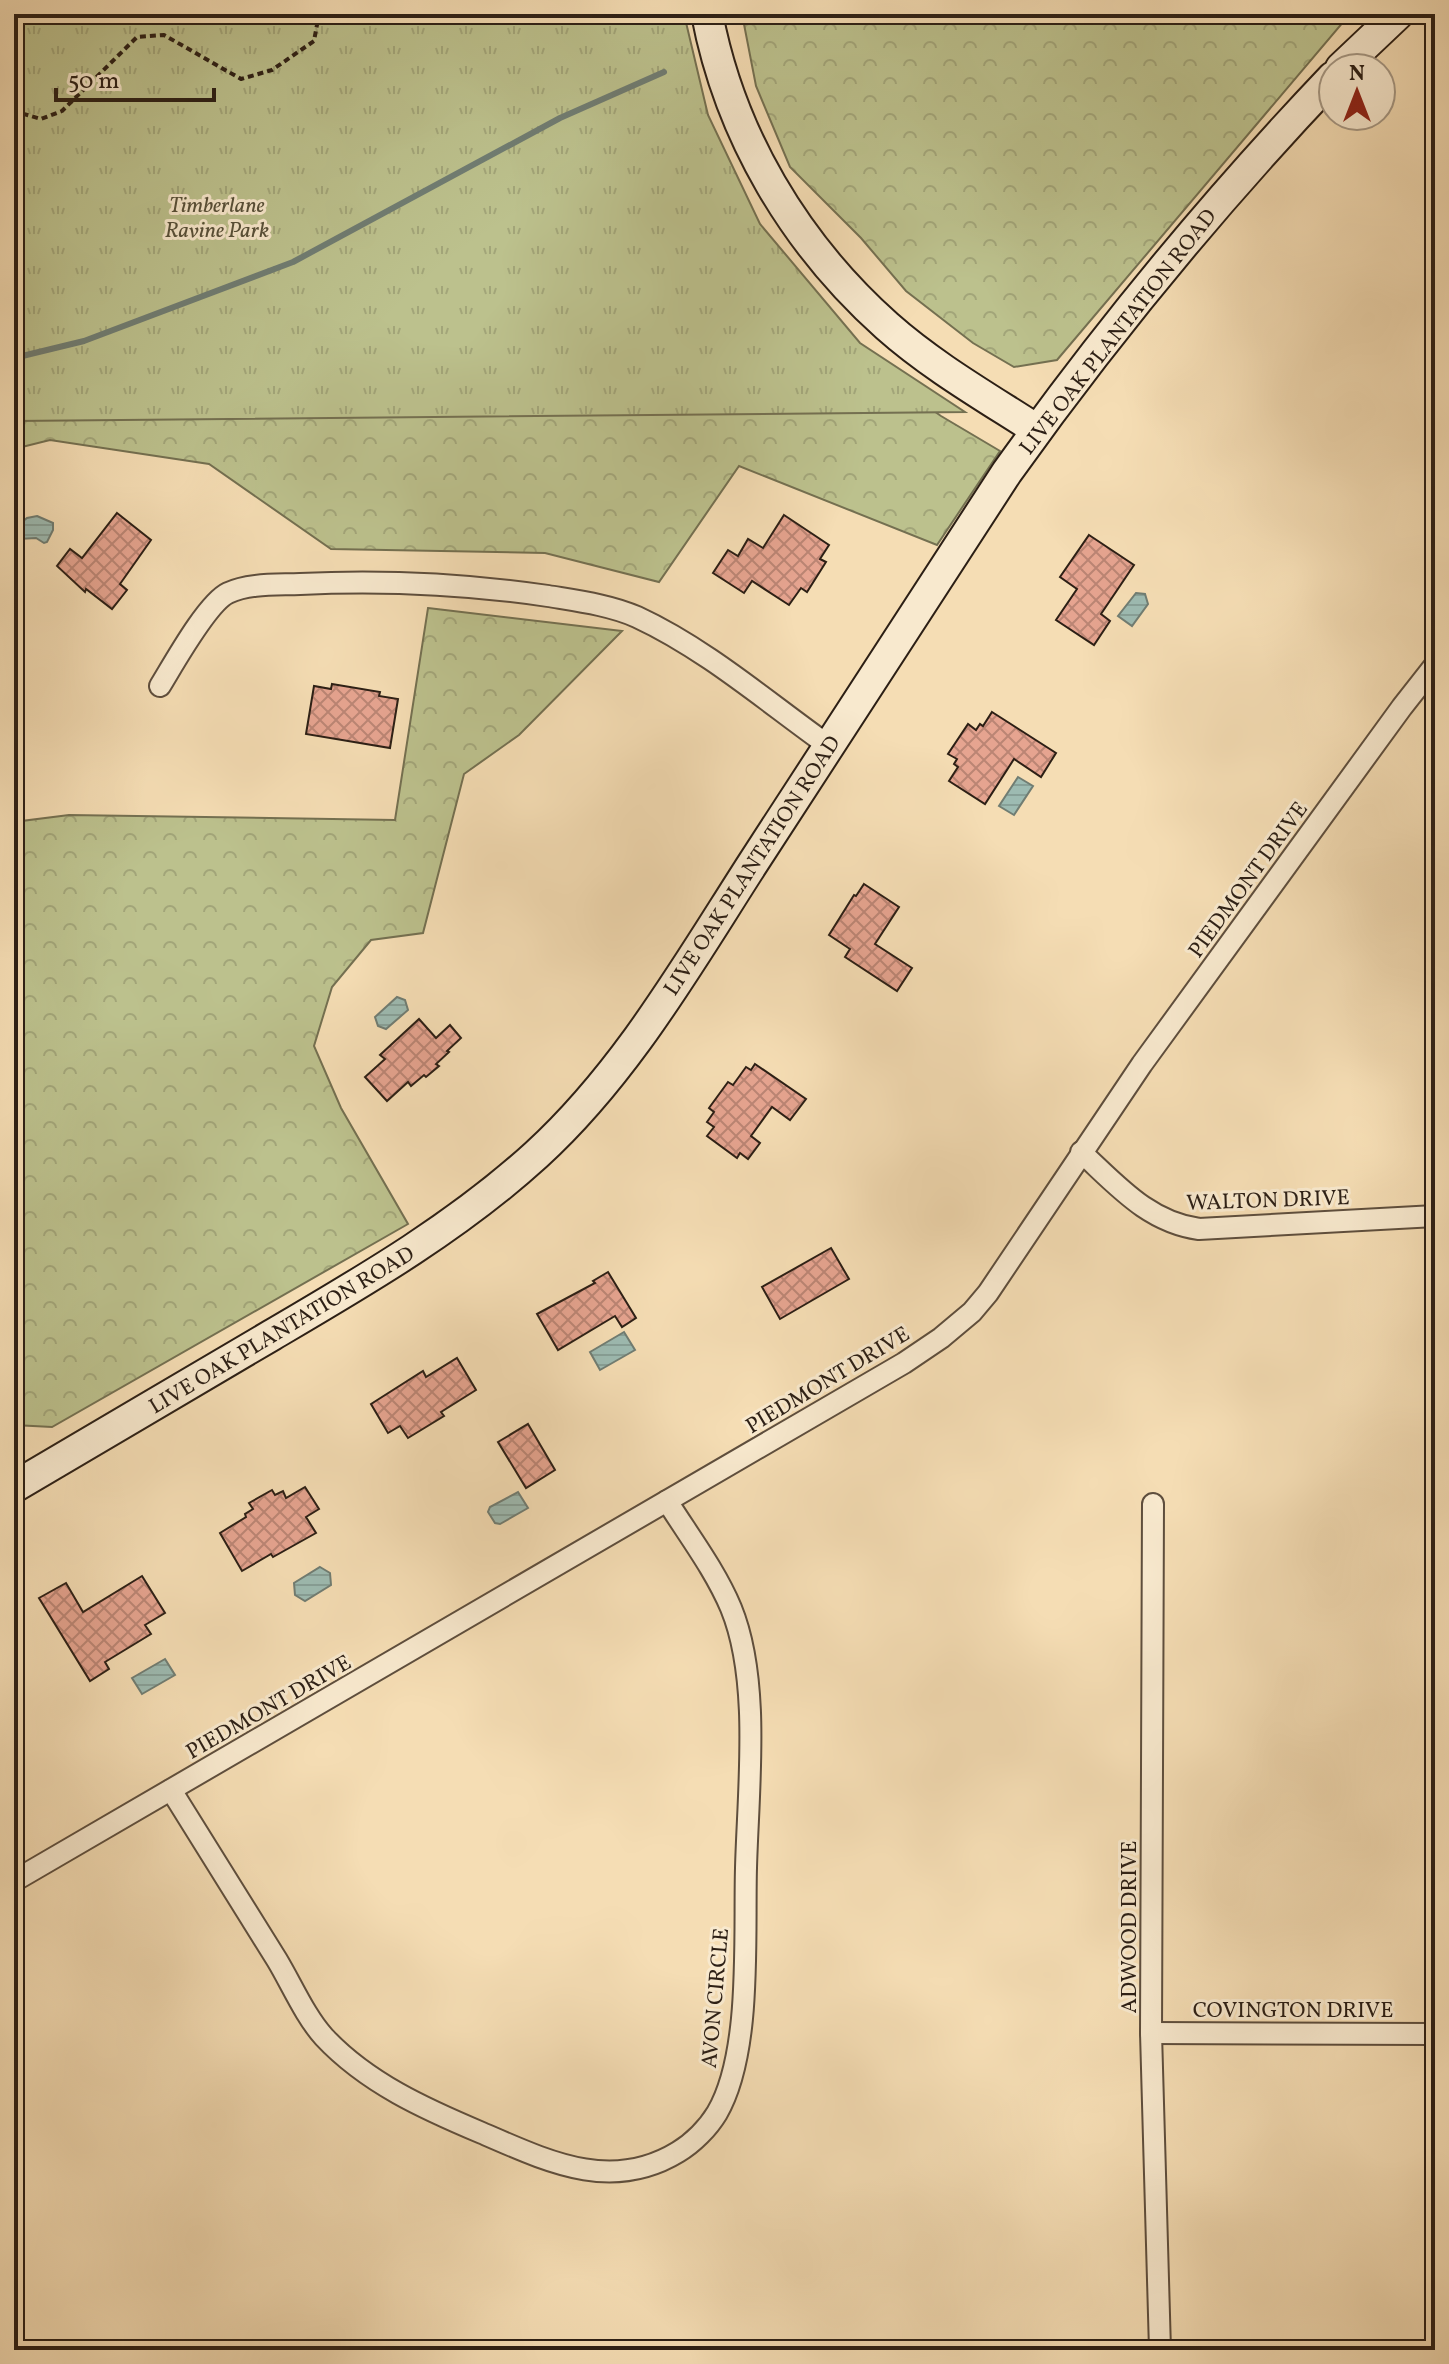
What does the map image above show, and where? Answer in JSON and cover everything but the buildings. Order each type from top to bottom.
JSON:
[{"type":"street","points":[[707,14],[724,80],[754,154],[789,217],[825,262],[888,327],[932,361],[1037,430]]},
{"type":"street","points":[[1358,52],[1398,14]]},
{"type":"street","name":"LIVE OAK PLANTATION ROAD","points":[[14,1487],[419,1247],[535,1156],[575,1117],[612,1073],[678,979],[1037,430],[1194,229],[1317,94]]},
{"type":"street","points":[[160,686],[194,630],[226,594],[259,586],[340,582],[414,583],[506,590],[584,602],[634,616],[680,639],[829,746]]},
{"type":"street","name":"PIEDMONT DRIVE","points":[[14,1881],[904,1363],[962,1320],[988,1293],[1016,1255],[1081,1152],[1142,1064],[1435,665]]},
{"type":"street","name":"WALTON DRIVE","points":[[1081,1152],[1138,1204],[1162,1221],[1178,1227],[1199,1229],[1435,1216]]},
{"type":"street","name":"AVON CIRCLE","points":[[171,1790],[323,2035],[374,2081],[458,2123],[550,2162],[578,2169],[618,2172],[641,2169],[666,2160],[685,2148],[717,2113],[729,2086],[738,2049],[743,1987],[749,1735],[748,1683],[741,1639],[734,1618],[714,1574],[667,1501]]},
{"type":"street","name":"ADWOOD DRIVE","points":[[1153,1504],[1151,2033],[1160,2350]]},
{"type":"street","name":"COVINGTON DRIVE","points":[[1151,2033],[1435,2034]]},
{"type":"path","points":[[14,109],[41,119],[62,111],[137,37],[164,35],[241,79],[272,70],[314,41],[319,14]]},
{"type":"green space","name":"Timberlane Ravine Park","points":[[14,14],[697,116],[765,242],[848,351],[941,416],[1000,451],[937,545],[739,466],[659,582],[545,553],[331,549],[209,464],[50,440],[14,449]]},
{"type":"green space","name":"Timberlane Ravine Park","points":[[14,14],[684,14],[708,115],[760,224],[860,343],[965,412],[14,421]]},
{"type":"green space","points":[[742,14],[1350,14],[1057,360],[1014,367],[973,343],[906,291],[861,238],[790,167],[756,86]]},
{"type":"green space","points":[[428,608],[622,631],[519,735],[464,774],[423,933],[371,940],[332,987],[314,1046],[341,1108],[408,1224],[52,1427],[14,1425],[14,822],[69,815],[395,820]]},
{"type":"water","points":[[37,516],[53,523],[47,542],[36,538],[19,539],[17,526],[27,518]]},
{"type":"water","points":[[1136,593],[1145,594],[1148,604],[1132,626],[1118,616]]},
{"type":"water","points":[[1018,777],[1033,786],[1014,815],[999,806]]},
{"type":"water","points":[[397,997],[405,1000],[408,1010],[386,1029],[378,1026],[375,1017]]},
{"type":"water","points":[[624,1332],[635,1350],[600,1370],[590,1352]]},
{"type":"water","points":[[518,1492],[528,1508],[500,1524],[495,1523],[488,1512],[490,1507]]},
{"type":"water","points":[[320,1567],[330,1573],[331,1585],[305,1601],[295,1595],[294,1583]]},
{"type":"water","points":[[165,1659],[175,1675],[142,1694],[132,1678]]},
{"type":"waterway","points":[[14,358],[84,341],[293,262],[560,118],[664,72]]}]
